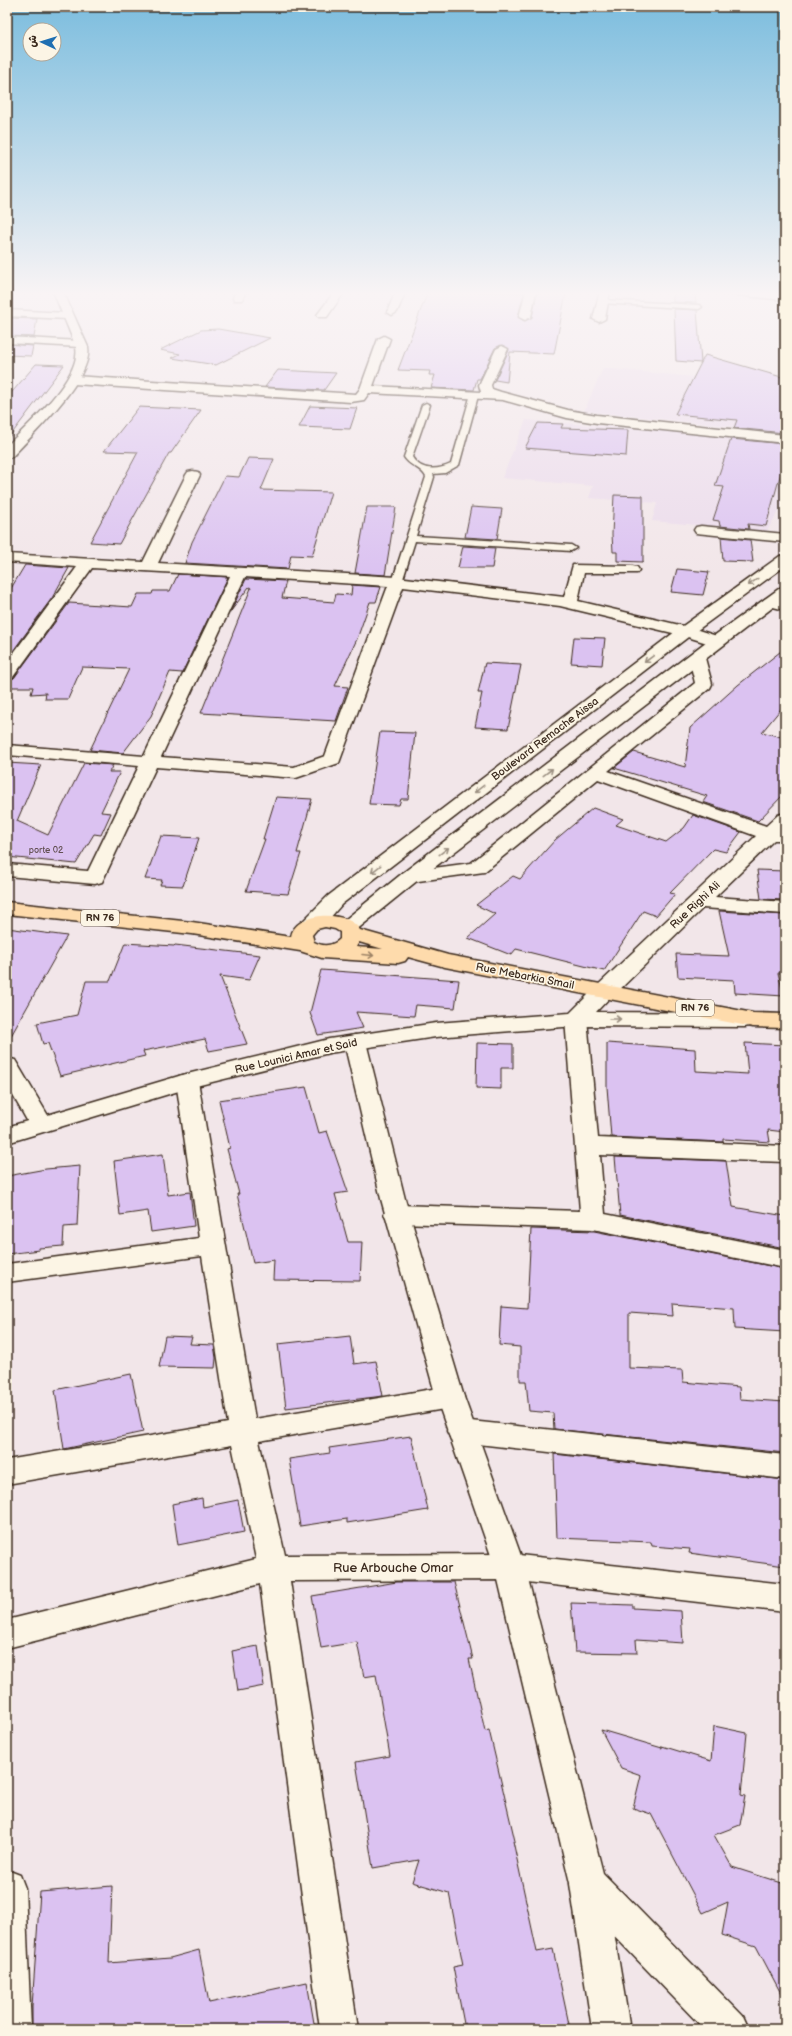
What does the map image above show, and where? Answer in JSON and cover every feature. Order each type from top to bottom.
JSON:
[{"type":"main road","name":"RN 76","points":[[7,908],[192,928],[307,933]]},
{"type":"main road","points":[[324,921],[332,921],[350,931],[353,939],[345,947],[329,951],[320,951],[307,933],[324,921]]},
{"type":"main road","name":"RN 76","points":[[350,931],[445,961]]},
{"type":"main road","name":"RN 76","points":[[329,951],[445,961]]},
{"type":"main road","name":"Rue Mebarkia Smail","points":[[445,961],[605,991]]},
{"type":"main road","name":"RN 76","points":[[605,991],[753,1020],[785,1021]]},
{"type":"street","points":[[7,454],[69,386]]},
{"type":"street","points":[[167,386],[351,398],[360,397],[367,386]]},
{"type":"street","points":[[485,386],[486,391],[506,398],[567,414],[597,419],[785,439]]},
{"type":"street","points":[[366,389],[506,398]]},
{"type":"street","points":[[148,567],[193,475]]},
{"type":"street","points":[[701,530],[782,535]]},
{"type":"street","points":[[7,558],[397,582],[532,602],[570,604],[686,631],[717,641]]},
{"type":"street","name":"Boulevard Remache Aissa","points":[[307,933],[334,900],[686,631],[785,559]]},
{"type":"street","points":[[7,673],[87,564]]},
{"type":"street","points":[[570,604],[578,568],[632,570]]},
{"type":"street","points":[[7,870],[95,878],[152,761],[239,573]]},
{"type":"street","points":[[7,750],[296,773],[333,759],[397,582]]},
{"type":"street","points":[[350,931],[411,876],[697,658],[717,641],[778,604],[785,591]]},
{"type":"street","points":[[411,876],[477,868],[597,773],[704,684],[697,658]]},
{"type":"street","points":[[597,773],[778,835]]},
{"type":"street","name":"Rue Righi Ali","points":[[605,991],[699,902],[778,835],[785,819]]},
{"type":"street","points":[[699,902],[785,908]]},
{"type":"street","points":[[593,1220],[576,1019],[605,991]]},
{"type":"street","name":"Rue Lounici Amar et Said","points":[[7,1135],[187,1082],[329,1046],[436,1030],[576,1019],[753,1020]]},
{"type":"street","points":[[355,1042],[397,1214],[450,1397],[510,1567],[588,1883],[611,2029]]},
{"type":"street","points":[[7,1065],[41,1124]]},
{"type":"street","points":[[187,1082],[243,1431],[273,1568],[339,2029]]},
{"type":"street","points":[[586,1146],[785,1154]]},
{"type":"street","points":[[397,1214],[593,1220],[785,1259]]},
{"type":"street","points":[[7,1273],[212,1245]]},
{"type":"street","points":[[7,1472],[450,1397]]},
{"type":"street","points":[[461,1431],[785,1467]]},
{"type":"street","name":"Rue Arbouche Omar","points":[[7,1634],[273,1568],[510,1567],[785,1598]]},
{"type":"street","points":[[588,1883],[730,2029]]},
{"type":"street","points":[[7,1888],[12,2029]]},
{"type":"lane","points":[[426,405],[408,457],[411,462],[428,472],[442,471],[455,465],[474,396]]},
{"type":"lane","points":[[397,582],[430,477],[428,472]]},
{"type":"lane","points":[[411,538],[571,548]]},
{"type":"shaded area","points":[[595,386],[785,386],[785,432],[584,411]]},
{"type":"shaded area","points":[[526,420],[785,441],[785,499],[767,531],[652,521],[657,503],[589,498],[593,486],[502,478]]},
{"type":"building","points":[[17,386],[48,386],[7,440],[7,398]]},
{"type":"building","points":[[266,386],[327,386],[324,390],[265,387]]},
{"type":"building","points":[[432,386],[475,386],[474,390],[431,388]]},
{"type":"building","points":[[689,386],[785,386],[785,433],[734,428],[737,420],[675,414]]},
{"type":"building","points":[[310,406],[357,408],[350,429],[299,427]]},
{"type":"building","points":[[139,407],[201,410],[171,453],[169,453],[119,544],[90,542],[138,452],[104,451]]},
{"type":"building","points":[[538,423],[563,424],[561,428],[628,430],[626,456],[525,448]]},
{"type":"building","points":[[731,439],[785,444],[785,458],[766,526],[748,524],[749,529],[720,526],[719,521],[713,520],[724,487],[715,486]]},
{"type":"building","points":[[248,458],[274,459],[261,490],[331,492],[312,556],[291,555],[288,569],[185,563],[192,542],[225,476],[239,477]]},
{"type":"building","points":[[614,495],[643,496],[643,562],[617,561],[617,552],[613,552],[612,534]]},
{"type":"building","points":[[367,507],[396,507],[385,575],[355,573]]},
{"type":"building","points":[[471,507],[502,509],[497,539],[465,537]]},
{"type":"building","points":[[721,537],[750,540],[753,562],[723,561]]},
{"type":"building","points":[[463,546],[495,548],[492,568],[458,568]]},
{"type":"building","points":[[25,565],[69,568],[52,598],[7,659],[7,595]]},
{"type":"building","points":[[677,569],[709,572],[703,595],[671,592]]},
{"type":"building","points":[[178,574],[228,577],[182,673],[170,672],[151,716],[123,753],[90,750],[129,669],[82,667],[68,699],[45,699],[46,693],[31,694],[33,687],[7,687],[7,679],[14,678],[69,603],[132,607],[138,594],[152,594],[153,591],[170,591]]},
{"type":"building","points":[[246,579],[286,581],[282,598],[334,602],[336,594],[351,595],[352,585],[381,587],[376,602],[370,602],[357,639],[335,686],[348,687],[336,721],[201,713],[251,588],[249,587],[231,611]]},
{"type":"building","points":[[574,637],[605,638],[602,665],[571,663]]},
{"type":"building","points":[[785,648],[785,704],[762,732],[785,738],[785,793],[758,821],[703,802],[707,796],[614,768],[634,752],[685,767],[690,728],[738,685]]},
{"type":"building","points":[[485,663],[521,665],[508,729],[475,727],[482,693],[478,693]]},
{"type":"building","points":[[380,732],[415,733],[408,799],[401,799],[399,805],[369,804]]},
{"type":"building","points":[[7,763],[41,765],[17,821],[48,835],[84,763],[113,765],[109,772],[120,772],[101,812],[111,813],[101,835],[94,834],[76,864],[7,857]]},
{"type":"building","points":[[276,797],[312,799],[297,853],[301,853],[288,894],[246,891],[265,839],[263,839]]},
{"type":"building","points":[[593,808],[623,819],[616,825],[666,842],[684,828],[693,815],[741,832],[726,852],[713,849],[670,893],[675,894],[656,916],[643,911],[604,971],[516,949],[511,955],[468,938],[495,914],[476,905],[513,876],[520,879],[555,840]]},
{"type":"building","points":[[161,836],[199,838],[183,886],[160,885],[162,880],[145,879]]},
{"type":"building","points":[[757,870],[785,871],[785,900],[761,899]]},
{"type":"building","points":[[719,911],[785,915],[785,973],[778,973],[784,996],[735,993],[734,980],[678,977],[676,954],[729,956]]},
{"type":"building","points":[[7,928],[67,936],[7,1043]]},
{"type":"building","points":[[125,943],[175,945],[260,955],[249,980],[220,976],[247,1044],[209,1051],[205,1039],[143,1051],[145,1056],[60,1076],[48,1043],[43,1044],[37,1023],[77,1015],[86,981],[110,981]]},
{"type":"building","points":[[321,970],[459,980],[455,1008],[416,1005],[414,1016],[356,1012],[363,1028],[318,1035],[310,1013]]},
{"type":"building","points":[[477,1043],[513,1044],[513,1068],[501,1068],[501,1089],[476,1088]]},
{"type":"building","points":[[607,1043],[695,1049],[696,1071],[748,1074],[745,1043],[785,1045],[785,1132],[768,1130],[770,1142],[723,1139],[723,1142],[611,1137],[607,1087]]},
{"type":"building","points":[[306,1087],[319,1133],[327,1131],[348,1192],[335,1194],[348,1242],[362,1242],[360,1281],[273,1280],[274,1260],[253,1263],[237,1194],[239,1194],[227,1149],[230,1148],[219,1100]]},
{"type":"building","points":[[163,1154],[168,1195],[190,1192],[194,1226],[151,1232],[148,1211],[120,1215],[114,1161]]},
{"type":"building","points":[[615,1157],[726,1161],[733,1207],[785,1216],[785,1248],[620,1215]]},
{"type":"building","points":[[80,1166],[77,1226],[64,1227],[63,1246],[39,1248],[39,1250],[7,1254],[7,1176],[46,1169]]},
{"type":"building","points":[[531,1229],[594,1231],[785,1269],[785,1332],[735,1329],[734,1308],[672,1303],[673,1316],[629,1313],[629,1368],[682,1370],[683,1382],[739,1387],[740,1399],[785,1402],[785,1453],[554,1429],[553,1413],[529,1411],[526,1381],[520,1381],[520,1347],[499,1345],[501,1306],[527,1308]]},
{"type":"building","points":[[165,1336],[192,1337],[190,1344],[214,1345],[216,1358],[215,1368],[159,1367]]},
{"type":"building","points":[[350,1336],[354,1364],[376,1361],[383,1396],[286,1408],[278,1344]]},
{"type":"building","points":[[131,1374],[143,1432],[64,1449],[55,1390]]},
{"type":"building","points":[[411,1436],[428,1510],[347,1523],[347,1519],[300,1526],[289,1459],[330,1453],[329,1448]]},
{"type":"building","points":[[554,1454],[785,1480],[785,1566],[689,1553],[690,1549],[652,1546],[651,1542],[557,1538]]},
{"type":"building","points":[[202,1498],[203,1507],[238,1500],[244,1532],[178,1545],[172,1504]]},
{"type":"building","points":[[397,1582],[454,1582],[473,1659],[469,1659],[485,1731],[489,1730],[515,1841],[513,1841],[537,1952],[553,1949],[570,2029],[465,2029],[453,1967],[463,1965],[449,1893],[412,1882],[419,1860],[373,1868],[356,1762],[390,1756],[376,1675],[364,1677],[357,1642],[321,1648],[312,1596]]},
{"type":"building","points":[[571,1603],[633,1605],[633,1608],[681,1611],[683,1643],[636,1640],[637,1653],[575,1652]]},
{"type":"building","points":[[258,1646],[264,1686],[238,1691],[232,1651]]},
{"type":"building","points":[[714,1726],[747,1733],[741,1795],[745,1796],[740,1825],[714,1835],[732,1867],[785,1884],[785,2001],[756,1946],[722,1935],[728,1902],[703,1913],[651,1814],[633,1808],[641,1775],[621,1768],[601,1730],[711,1761]]},
{"type":"building","points":[[112,1886],[109,1963],[170,1958],[199,1950],[209,2003],[307,1982],[315,2029],[32,2029],[32,2006],[40,1892]]}]
